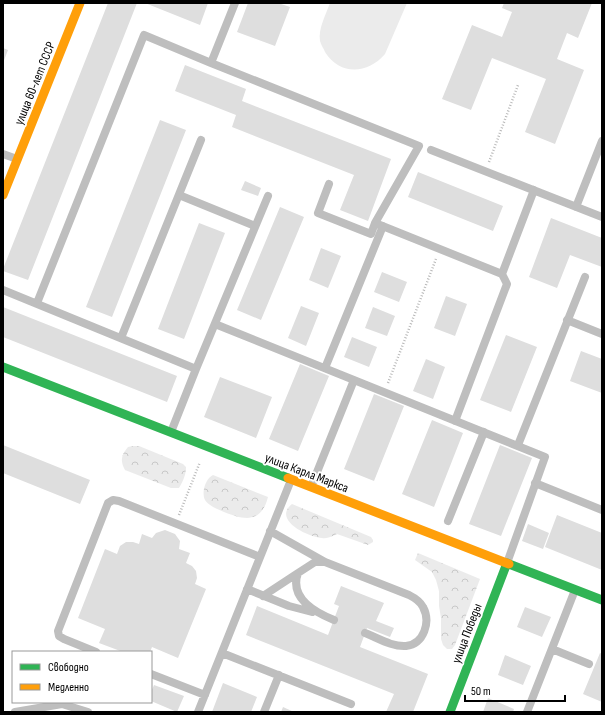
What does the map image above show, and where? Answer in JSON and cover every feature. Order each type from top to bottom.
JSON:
[{"type":"street","name":"улица 60-лет СССР","points":[[3,195],[80,3]]},
{"type":"street","name":"улица Карла Маркса","points":[[3,368],[602,600]]},
{"type":"street","name":"улица Победы","points":[[450,712],[507,563]]},
{"type":"lane","points":[[211,63],[235,3]]},
{"type":"lane","points":[[37,303],[144,35],[419,146],[379,224],[325,368]]},
{"type":"lane","points":[[121,338],[201,140]]},
{"type":"lane","points":[[576,207],[602,141]]},
{"type":"lane","points":[[431,150],[602,217]]},
{"type":"lane","points":[[3,154],[17,159]]},
{"type":"lane","points":[[329,184],[318,213],[371,234],[379,224]]},
{"type":"lane","points":[[502,274],[534,190]]},
{"type":"lane","points":[[179,195],[255,226]]},
{"type":"lane","points":[[171,432],[268,196]]},
{"type":"lane","points":[[379,224],[502,274],[507,284],[456,420]]},
{"type":"lane","points":[[518,445],[584,277]]},
{"type":"lane","points":[[3,290],[196,369]]},
{"type":"lane","points":[[567,320],[602,334]]},
{"type":"lane","points":[[215,324],[545,457],[507,563]]},
{"type":"lane","points":[[311,487],[354,380]]},
{"type":"lane","points":[[448,521],[484,432]]},
{"type":"lane","points":[[198,712],[291,479]]},
{"type":"lane","points":[[536,483],[602,510]]},
{"type":"lane","points":[[94,651],[64,639],[60,636],[58,631],[108,503],[113,500],[176,523],[260,557]]},
{"type":"lane","points":[[270,531],[325,562],[409,595],[416,599],[423,607],[426,621],[424,633],[419,640],[412,645],[397,646],[365,634]]},
{"type":"lane","points":[[263,596],[315,562],[325,562]]},
{"type":"lane","points":[[298,573],[296,584],[299,594],[306,605],[319,614]]},
{"type":"lane","points":[[247,589],[289,606],[319,614],[334,620]]},
{"type":"lane","points":[[527,712],[575,590]]},
{"type":"lane","points":[[552,649],[589,664]]},
{"type":"lane","points":[[222,653],[350,704]]},
{"type":"lane","points":[[152,674],[205,695]]},
{"type":"lane","points":[[264,712],[279,675]]},
{"type":"lane","points":[[15,712],[62,704],[88,712]]},
{"type":"path","points":[[485,171],[518,86]]},
{"type":"path","points":[[384,392],[440,249]]},
{"type":"path","points":[[176,523],[201,460]]},
{"type":"green space","points":[[330,3],[407,3],[385,54],[371,66],[354,70],[338,65],[331,60],[320,42],[321,27]]},
{"type":"green space","points":[[139,446],[183,464],[186,467],[185,473],[179,488],[171,488],[125,470],[122,464],[123,455],[128,447]]},
{"type":"green space","points":[[213,475],[268,497],[261,512],[251,518],[238,517],[209,504],[204,497],[204,489],[206,482]]},
{"type":"green space","points":[[292,504],[371,537],[373,542],[368,545],[337,534],[328,538],[309,535],[294,527],[289,522],[286,516],[287,510]]},
{"type":"green space","points":[[418,553],[480,579],[455,645],[452,649],[447,649],[443,645],[441,639],[439,591],[436,580],[432,572],[415,560]]},
{"type":"building","points":[[108,3],[137,3],[28,280],[3,271],[3,269]]},
{"type":"building","points":[[145,3],[208,3],[200,25]]},
{"type":"building","points":[[248,3],[278,3],[290,7],[275,46],[237,32]]},
{"type":"building","points":[[504,3],[592,3],[578,38],[567,33],[557,59],[584,70],[555,144],[525,132],[546,79],[492,58],[471,110],[442,99],[472,25],[502,37],[512,12],[502,8]]},
{"type":"building","points":[[3,48],[8,50],[3,63]]},
{"type":"building","points":[[185,65],[246,89],[242,101],[391,159],[368,221],[340,210],[354,175],[232,127],[236,115],[175,91]]},
{"type":"building","points":[[160,120],[186,130],[112,317],[86,307]]},
{"type":"building","points":[[418,172],[503,206],[493,231],[408,197]]},
{"type":"building","points":[[245,181],[261,188],[258,196],[241,190]]},
{"type":"building","points":[[280,207],[304,217],[261,320],[237,310]]},
{"type":"building","points":[[551,218],[602,238],[602,267],[570,255],[557,288],[529,277]]},
{"type":"building","points":[[199,223],[225,233],[184,339],[158,329]]},
{"type":"building","points":[[321,248],[341,256],[328,288],[309,280]]},
{"type":"building","points":[[382,272],[407,282],[399,302],[374,292]]},
{"type":"building","points":[[446,296],[467,304],[455,336],[434,328]]},
{"type":"building","points":[[301,306],[319,313],[306,346],[288,338]]},
{"type":"building","points":[[3,307],[177,376],[167,402],[3,337]]},
{"type":"building","points":[[373,307],[395,316],[387,336],[365,328]]},
{"type":"building","points":[[506,335],[537,347],[511,412],[480,400]]},
{"type":"building","points":[[352,337],[377,347],[369,367],[344,357]]},
{"type":"building","points":[[581,351],[602,359],[602,393],[570,381]]},
{"type":"building","points":[[426,359],[445,367],[433,399],[413,391]]},
{"type":"building","points":[[300,364],[329,376],[298,451],[269,439]]},
{"type":"building","points":[[220,377],[272,397],[256,438],[204,417]]},
{"type":"building","points":[[374,394],[404,406],[374,481],[344,469]]},
{"type":"building","points":[[432,420],[463,433],[434,507],[402,494]]},
{"type":"building","points":[[3,445],[90,480],[80,504],[3,473]]},
{"type":"building","points":[[500,445],[532,458],[501,536],[469,524]]},
{"type":"building","points":[[557,515],[602,533],[602,570],[545,547]]},
{"type":"building","points":[[528,524],[549,533],[543,549],[522,541]]},
{"type":"building","points":[[165,530],[175,534],[180,541],[179,549],[190,553],[186,563],[192,566],[196,571],[197,578],[195,584],[206,589],[178,658],[152,647],[150,651],[120,651],[99,643],[105,629],[78,618],[105,549],[117,554],[120,546],[126,542],[139,544],[142,534],[152,538],[156,533]]},
{"type":"building","points":[[341,586],[384,603],[376,621],[394,628],[390,637],[367,628],[360,647],[428,674],[413,712],[386,712],[394,694],[246,635],[257,606],[328,635],[339,606],[334,604]]},
{"type":"building","points":[[525,607],[551,617],[542,637],[517,627]]},
{"type":"building","points":[[600,653],[602,654],[602,702],[583,694]]},
{"type":"building","points":[[505,655],[531,666],[523,685],[498,675]]},
{"type":"building","points":[[223,683],[257,697],[251,712],[212,712]]},
{"type":"building","points":[[154,685],[184,696],[177,712],[152,701],[152,690]]},
{"type":"building","points":[[488,698],[514,709],[513,712],[483,712]]},
{"type":"building","points":[[283,707],[294,712],[281,712]]},
{"type":"traffic: fast","points":[[3,367],[288,478]]},
{"type":"traffic: fast","points":[[450,712],[507,563]]},
{"type":"traffic: fast","points":[[509,564],[602,600]]},
{"type":"traffic: slow","points":[[3,195],[80,3]]},
{"type":"traffic: slow","points":[[288,478],[509,564]]}]
